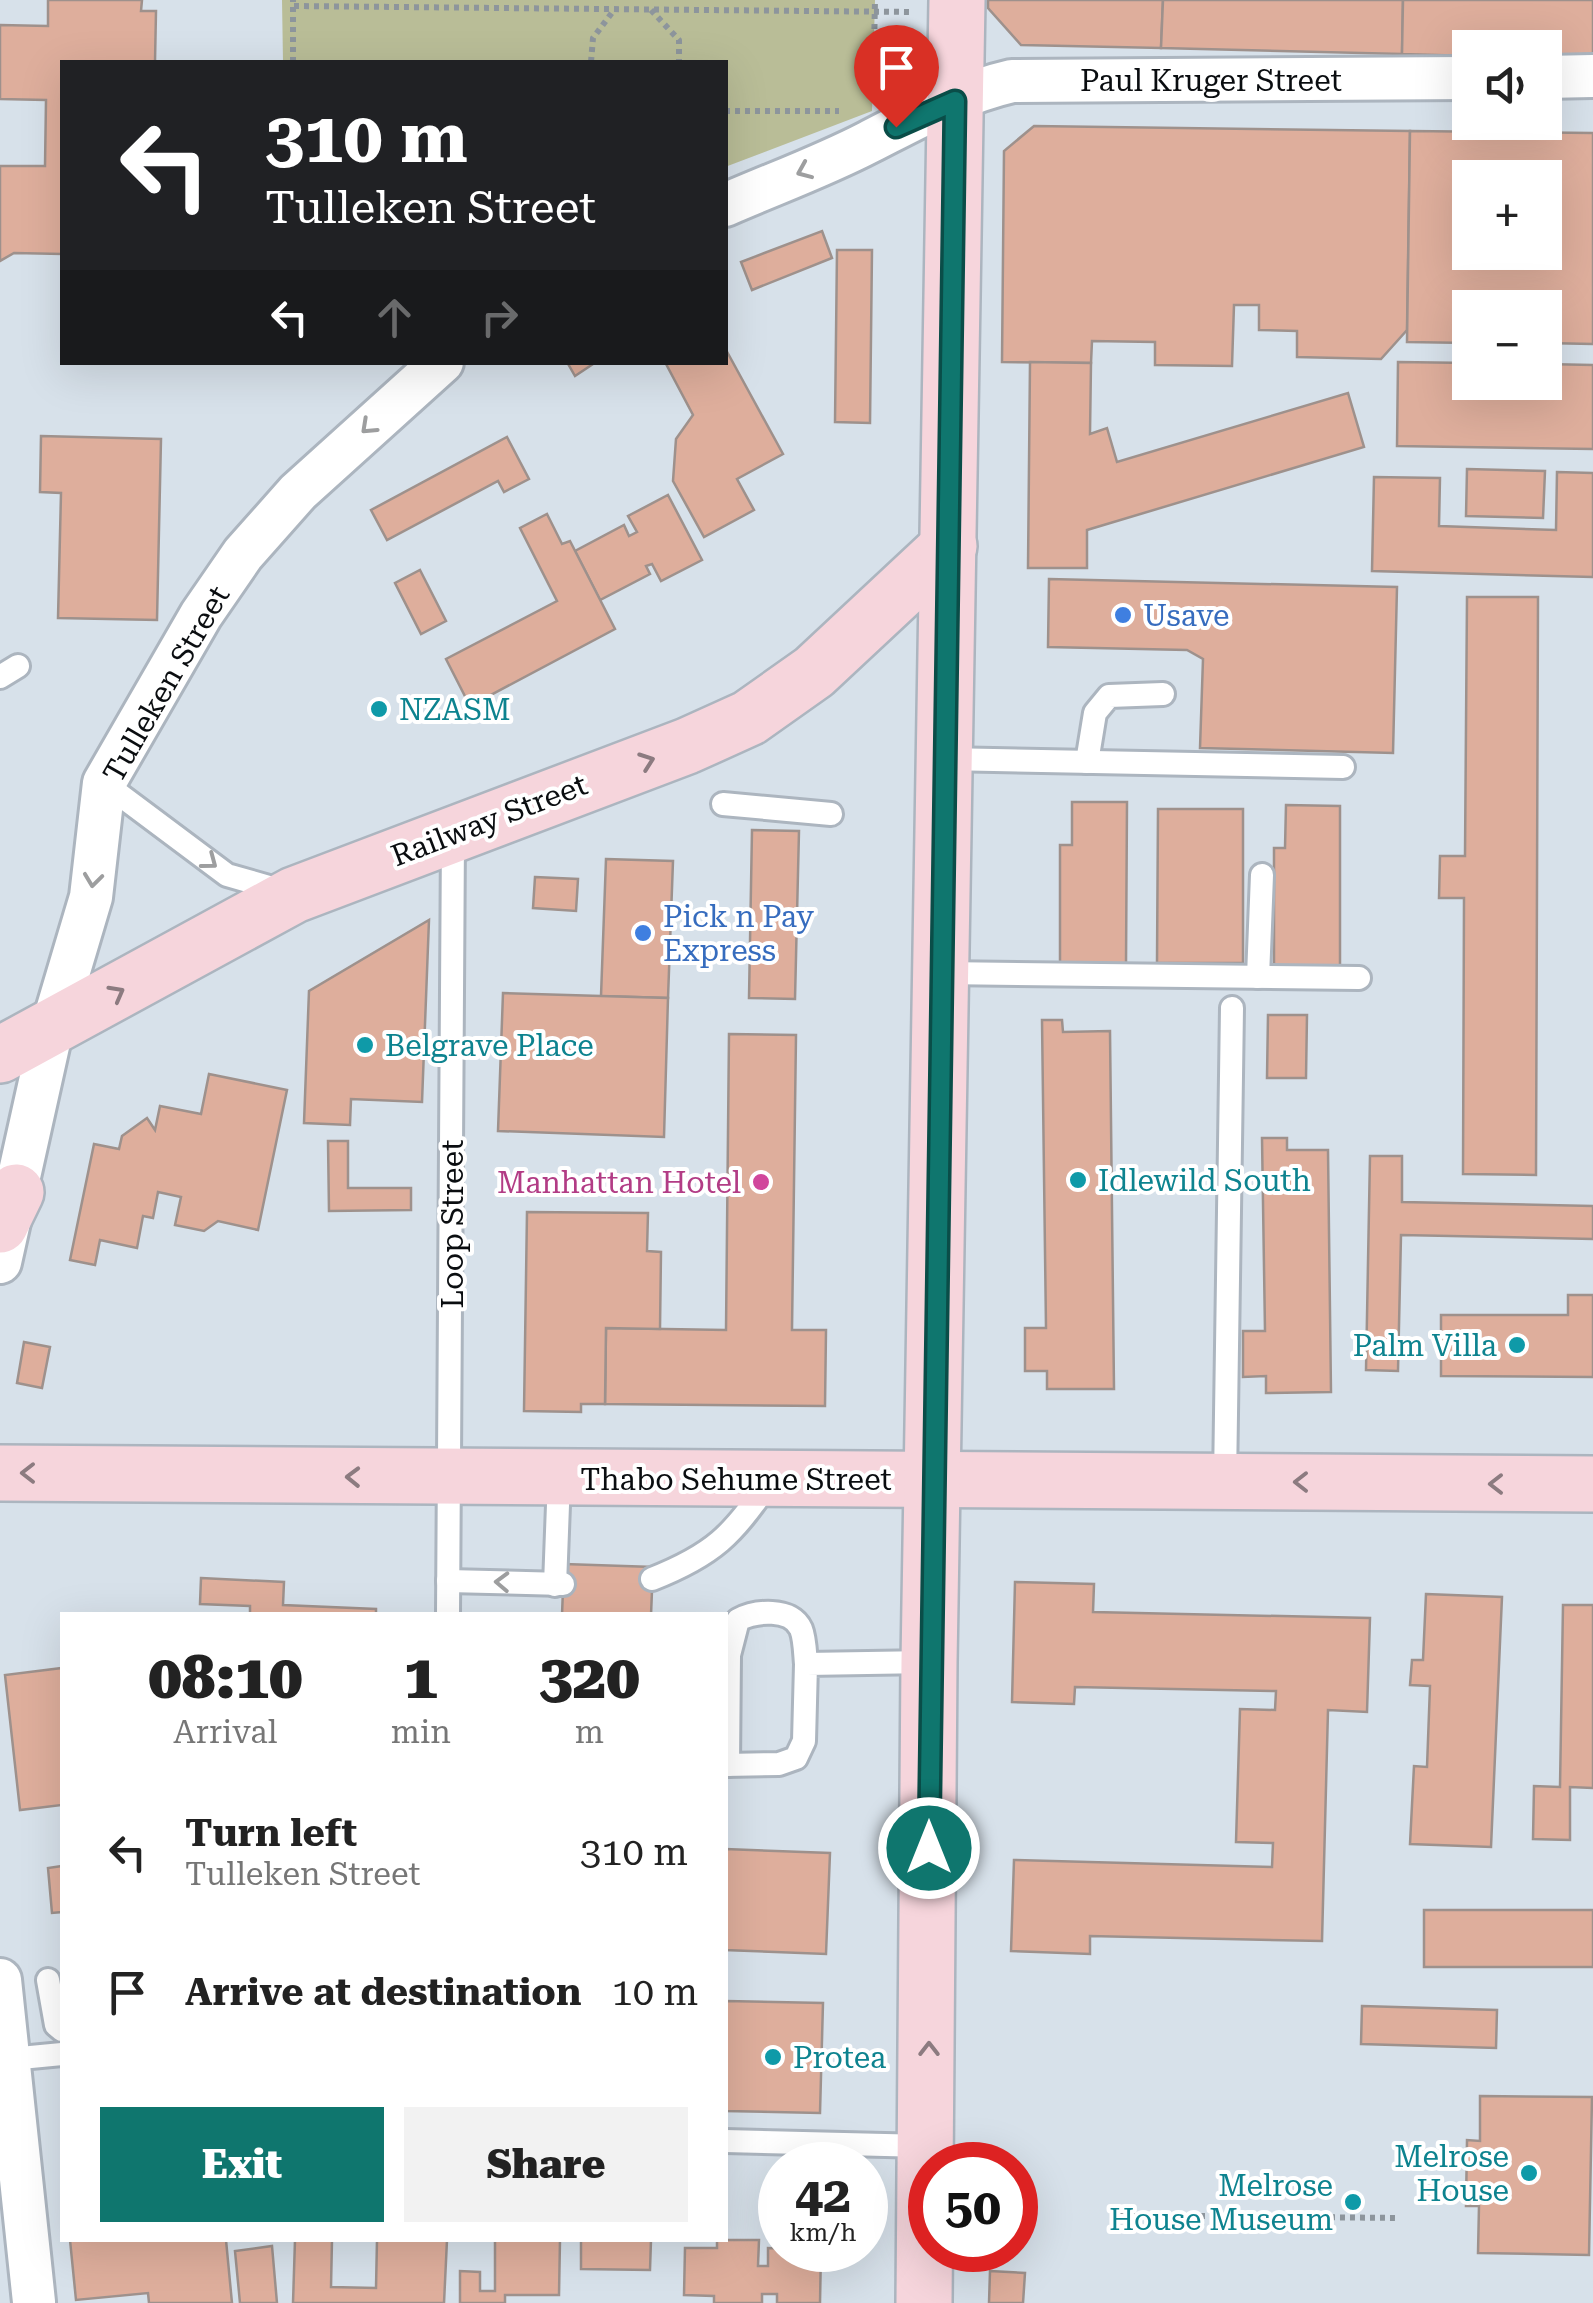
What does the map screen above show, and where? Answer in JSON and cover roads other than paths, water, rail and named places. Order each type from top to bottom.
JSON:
[{"type":"main road","points":[[929,2142],[929,1662],[957,0]]},
{"type":"main road","name":"Railway Street","points":[[0,1055],[294,895],[687,746],[749,718],[814,672],[949,546]]},
{"type":"main road","name":"Thabo Sehume Street","points":[[0,1473],[1593,1484]]},
{"type":"main road","points":[[924,2303],[925,2272]]},
{"type":"street","points":[[1562,77],[1593,76]]},
{"type":"street","name":"Paul Kruger Street","points":[[955,101],[978,88],[1012,80],[1452,78]]},
{"type":"street","points":[[728,204],[864,145],[920,113],[955,101]]},
{"type":"street","name":"Tulleken Street","points":[[0,1262],[8,1208],[52,1028],[91,897],[104,783],[201,615],[243,554],[298,492],[439,365]]},
{"type":"street","points":[[0,1980],[25,2041],[34,2302]]},
{"type":"lane","points":[[1087,762],[1092,721],[1105,700],[1114,694],[1163,694]]},
{"type":"lane","points":[[945,759],[1343,767]]},
{"type":"lane","points":[[104,783],[226,874],[294,895]]},
{"type":"lane","points":[[723,804],[830,814]]},
{"type":"lane","name":"Loop Street","points":[[448,1612],[454,832]]},
{"type":"lane","points":[[1258,977],[1262,875]]},
{"type":"lane","points":[[942,973],[1359,978]]},
{"type":"lane","points":[[1225,1482],[1232,1008]]},
{"type":"lane","points":[[448,1580],[559,1584],[559,1478]]},
{"type":"lane","points":[[652,1579],[691,1564],[733,1534],[771,1479]]},
{"type":"lane","points":[[728,1710],[729,1654],[738,1620],[751,1613],[776,1613],[793,1620],[800,1628],[806,1664],[804,1741],[796,1758],[778,1764],[728,1765]]},
{"type":"lane","points":[[806,1664],[929,1662]]},
{"type":"lane","points":[[48,1980],[25,2041],[60,2053]]},
{"type":"lane","points":[[728,2140],[908,2145]]},
{"type":"place","name":"Usave","points":[[1123,615]]},
{"type":"place","name":"NZASM","points":[[379,709]]},
{"type":"place","name":"Pick n Pay Express","points":[[643,933]]},
{"type":"place","name":"Belgrave Place","points":[[365,1045]]},
{"type":"place","name":"Idlewild South","points":[[1078,1180]]},
{"type":"place","name":"Manhattan Hotel","points":[[761,1182]]},
{"type":"place","name":"Palm Villa","points":[[1517,1345]]},
{"type":"place","name":"Protea","points":[[773,2057]]},
{"type":"place","name":"Melrose House","points":[[1529,2173]]},
{"type":"place","name":"Melrose House Museum","points":[[1353,2202]]}]
